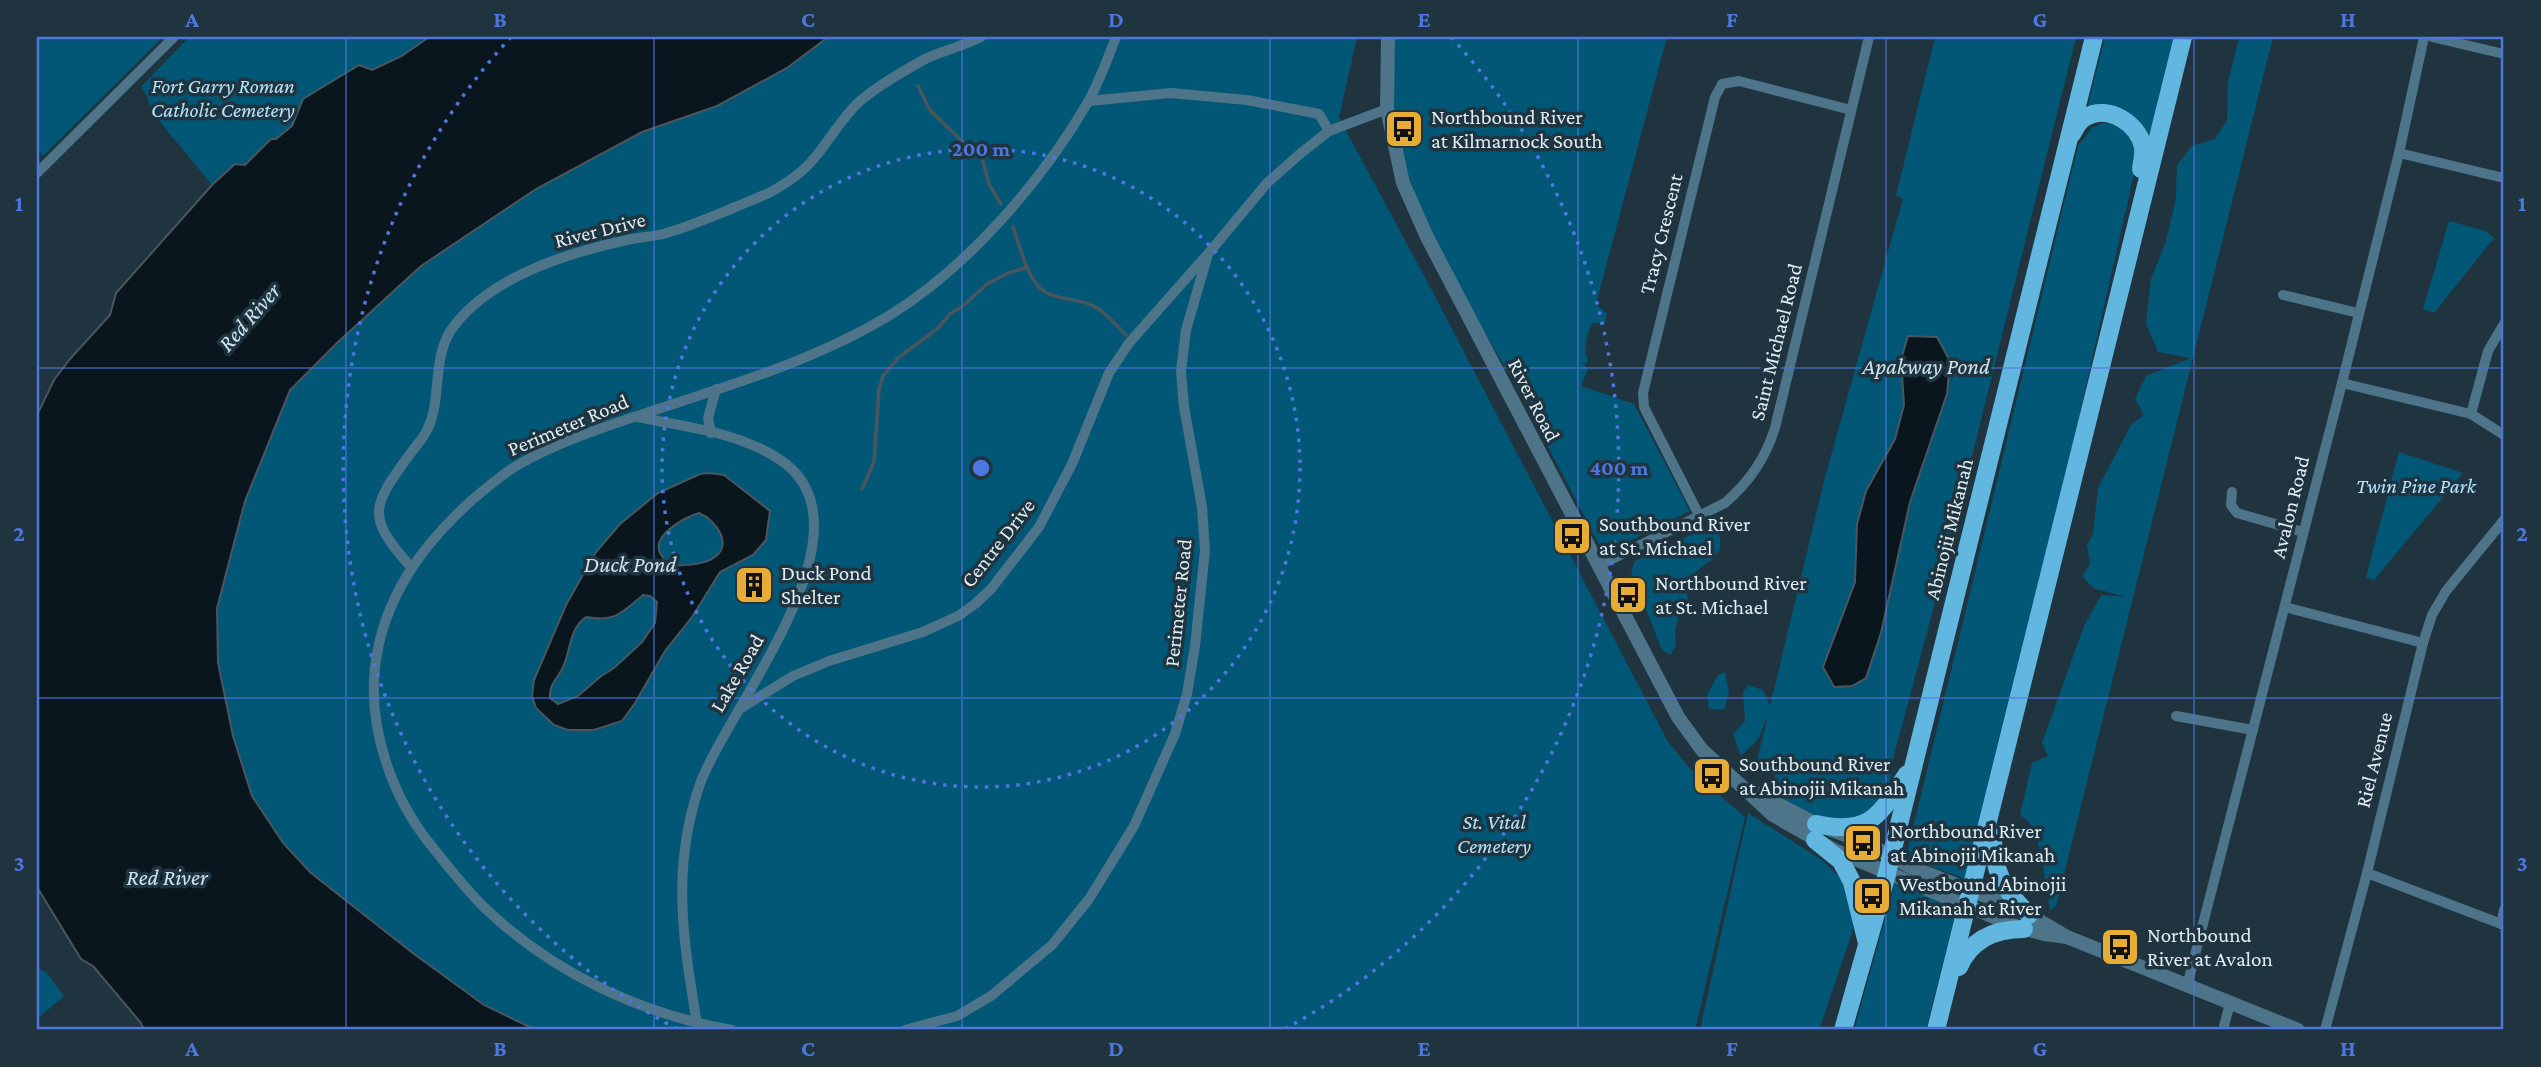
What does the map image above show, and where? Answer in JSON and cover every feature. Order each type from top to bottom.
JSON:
[{"type":"main road","name":"Abinojii Mikanah","points":[[1843,1030],[1868,947],[1915,762],[2094,37]]},
{"type":"main road","points":[[1936,1030],[2183,37]]},
{"type":"main road","points":[[2069,138],[2078,123],[2086,117],[2110,114],[2134,128],[2143,145],[2142,164],[2123,248],[2113,317]]},
{"type":"main road","points":[[1815,832],[1870,822],[1883,809],[1915,762]]},
{"type":"main road","points":[[1944,1002],[1970,948],[1995,932],[2027,922],[1997,872],[1993,854],[1993,800]]},
{"type":"main road","points":[[1815,832],[1841,861],[1852,882],[1868,947]]},
{"type":"street","points":[[37,173],[174,37]]},
{"type":"street","name":"River Drive","points":[[411,566],[392,546],[381,528],[378,505],[426,432],[432,416],[441,353],[451,331],[467,312],[517,275],[544,264],[600,246],[690,226],[774,190],[810,164],[860,102],[929,57],[962,47],[981,37]]},
{"type":"street","name":"Perimeter Road","points":[[732,1030],[658,1013],[609,993],[567,971],[537,951],[486,909],[414,824],[390,774],[377,723],[373,683],[377,646],[411,566],[430,541],[451,519],[513,468],[579,437],[839,343],[891,314],[935,282],[976,245],[1017,200],[1052,155],[1089,101],[1116,37]]},
{"type":"street","name":"River Road","points":[[1388,37],[1387,109],[1403,183],[1427,237],[1678,718],[1702,751],[1743,786],[1815,832],[2027,922],[2298,1030]]},
{"type":"street","name":"Saint Michael Road","points":[[1598,566],[1725,503],[1740,489],[1765,457],[1869,37]]},
{"type":"street","name":"Avalon Road","points":[[2187,986],[2342,383],[2399,153],[2424,37]]},
{"type":"street","points":[[2432,37],[2504,54]]},
{"type":"street","name":"Tracy Crescent","points":[[1699,515],[1644,407],[1643,393],[1715,97],[1722,85],[1739,81],[1851,110]]},
{"type":"street","points":[[1089,101],[1171,93],[1247,100],[1319,114],[1329,131]]},
{"type":"street","name":"Perimeter Road","points":[[905,1030],[957,1016],[990,996],[1052,946],[1078,915],[1128,836],[1159,774],[1187,694],[1205,550],[1202,507],[1184,407],[1181,371],[1186,330],[1208,254],[1267,183],[1329,131],[1387,109]]},
{"type":"street","points":[[2399,153],[2504,178]]},
{"type":"street","name":"Centre Drive","points":[[740,709],[793,676],[829,661],[923,632],[958,616],[991,589],[1040,527],[1058,495],[1109,373],[1118,358],[1208,254]]},
{"type":"street","points":[[2283,295],[2358,313]]},
{"type":"street","points":[[2472,414],[2488,351],[2504,324]]},
{"type":"street","points":[[2342,383],[2472,414],[2504,435]]},
{"type":"street","points":[[712,433],[708,418],[716,389]]},
{"type":"street","name":"Lake Road","points":[[635,417],[712,433],[749,444],[778,458],[804,481],[815,511],[813,542],[805,577],[781,635],[717,747],[700,784],[689,827],[681,875],[681,915],[697,1024]]},
{"type":"street","points":[[2232,492],[2231,505],[2238,513],[2303,532]]},
{"type":"street","name":"Riel Avenue","points":[[2325,1030],[2432,615],[2446,591],[2504,520]]},
{"type":"street","points":[[2285,607],[2423,643]]},
{"type":"street","points":[[2176,716],[2253,730]]},
{"type":"street","points":[[2367,873],[2502,925],[2504,910]]},
{"type":"street","points":[[2223,1030],[2230,1003]]},
{"type":"green space","points":[[37,37],[163,37],[43,156],[37,149]]},
{"type":"green space","name":"Fort Garry Roman Catholic Cemetery","points":[[189,37],[429,37],[402,56],[372,70],[358,65],[304,99],[292,126],[276,139],[270,139],[245,165],[235,164],[212,185],[151,111],[141,87]]},
{"type":"green space","name":"St. Vital Cemetery","points":[[828,37],[1357,37],[1339,117],[1667,740],[1690,769],[1745,817],[1695,1030],[536,1030],[484,1005],[414,954],[311,873],[283,843],[252,796],[233,736],[218,663],[217,608],[245,501],[290,390],[421,266],[536,189],[642,132],[717,106],[787,68]]},
{"type":"green space","points":[[1392,37],[1667,37],[1596,304],[1607,314],[1605,323],[1592,323],[1590,327],[1586,347],[1588,361],[1584,365],[1588,369],[1581,386],[1634,404],[1690,511],[1604,554],[1529,410],[1533,407],[1528,408],[1469,304],[1430,229],[1414,191],[1394,117]]},
{"type":"green space","points":[[1935,37],[2076,37],[1945,565],[1890,770],[1889,790],[1878,807],[1871,812],[1856,820],[1832,823],[1810,816],[1770,793],[1775,776],[1756,764],[1768,716],[1758,739],[1741,756],[1733,734],[1745,721],[1743,692],[1748,685],[1763,690],[1770,706],[1824,481],[1903,198],[1896,196]]},
{"type":"green space","points":[[2105,37],[2177,37],[2152,141],[2148,140],[2137,123],[2124,114],[2087,109]]},
{"type":"green space","points":[[2239,37],[2273,37],[2056,906],[2050,910],[2034,828],[2020,814],[2032,763],[2048,756],[2042,743],[2084,626],[2101,595],[2126,597],[2093,588],[2082,576],[2090,564],[2087,545],[2093,534],[2098,488],[2131,425],[2144,415],[2135,399],[2146,376],[2191,358],[2158,352],[2146,323],[2151,279],[2166,241],[2176,198],[2177,165],[2192,146],[2215,139],[2227,120],[2228,82]]},
{"type":"green space","points":[[2103,123],[2121,128],[2139,152],[2039,593],[1968,880],[1906,857],[2078,146],[2092,128]]},
{"type":"green space","points":[[2449,221],[2486,231],[2494,238],[2434,313],[2423,309]]},
{"type":"green space","name":"Twin Pine Park","points":[[2399,452],[2463,473],[2374,580],[2366,577]]},
{"type":"green space","points":[[1718,531],[1719,552],[1683,587],[1690,601],[1679,615],[1675,631],[1676,645],[1670,655],[1662,650],[1631,571],[1635,561],[1695,533]]},
{"type":"green space","points":[[1725,672],[1729,693],[1724,710],[1709,709],[1707,695],[1718,675]]},
{"type":"green space","points":[[1748,813],[1822,860],[1845,883],[1855,912],[1852,933],[1819,1030],[1700,1030]]},
{"type":"green space","points":[[1895,883],[1957,908],[1926,1030],[1854,1030]]},
{"type":"green space","points":[[37,968],[46,972],[64,996],[37,1019]]},
{"type":"water","name":"Red River","points":[[429,37],[828,37],[787,68],[717,106],[642,132],[536,189],[421,266],[290,390],[245,501],[217,608],[218,663],[233,736],[252,796],[283,843],[311,873],[484,1005],[536,1030],[144,1030],[93,966],[81,959],[37,887],[37,415],[54,380],[110,315],[116,293],[212,185],[235,164],[245,165],[271,139],[276,139],[292,126],[303,99],[359,65],[372,70],[402,56]]},
{"type":"water","name":"Apakway Pond","points":[[1908,336],[1937,337],[1950,361],[1947,394],[1910,502],[1881,633],[1866,678],[1852,686],[1834,687],[1823,667],[1855,582],[1857,524],[1866,491],[1895,439],[1904,405],[1901,359]]},
{"type":"water","name":"Duck Pond","points":[[700,474],[724,475],[770,511],[766,540],[753,555],[720,572],[692,617],[665,651],[622,721],[594,730],[568,730],[554,725],[536,708],[532,696],[534,680],[566,605],[596,552],[620,524],[658,493]],"holes":[[[699,513],[717,527],[722,541],[719,554],[703,563],[669,565],[659,550],[662,538],[680,522]],[[643,595],[650,596],[657,602],[655,623],[642,642],[578,696],[558,704],[550,698],[552,685],[563,667],[573,634],[580,622],[586,617],[604,618],[618,615]]]},
{"type":"waterway","points":[[918,86],[930,110],[982,158],[989,184],[1001,204]]},
{"type":"waterway","points":[[1013,227],[1026,266],[1039,287],[1050,294],[1094,307],[1126,335]]},
{"type":"waterway","points":[[862,489],[874,462],[879,389],[883,376],[898,358],[938,328],[950,314],[987,284],[1008,273],[1028,267]]},
{"type":"place","name":"Northbound River at Kilmarnock South","points":[[1404,129]]},
{"type":"place","name":"Southbound River at St. Michael","points":[[1572,536]]},
{"type":"place","name":"Duck Pond Shelter","points":[[754,585]]},
{"type":"place","name":"Northbound River at St. Michael","points":[[1628,595]]},
{"type":"place","name":"Southbound River at Abinojii Mikanah","points":[[1712,776]]},
{"type":"place","name":"Northbound River at Abinojii Mikanah","points":[[1863,843]]},
{"type":"place","name":"Westbound Abinojii Mikanah at River","points":[[1872,896]]},
{"type":"place","name":"Northbound River at Avalon","points":[[2120,947]]}]
